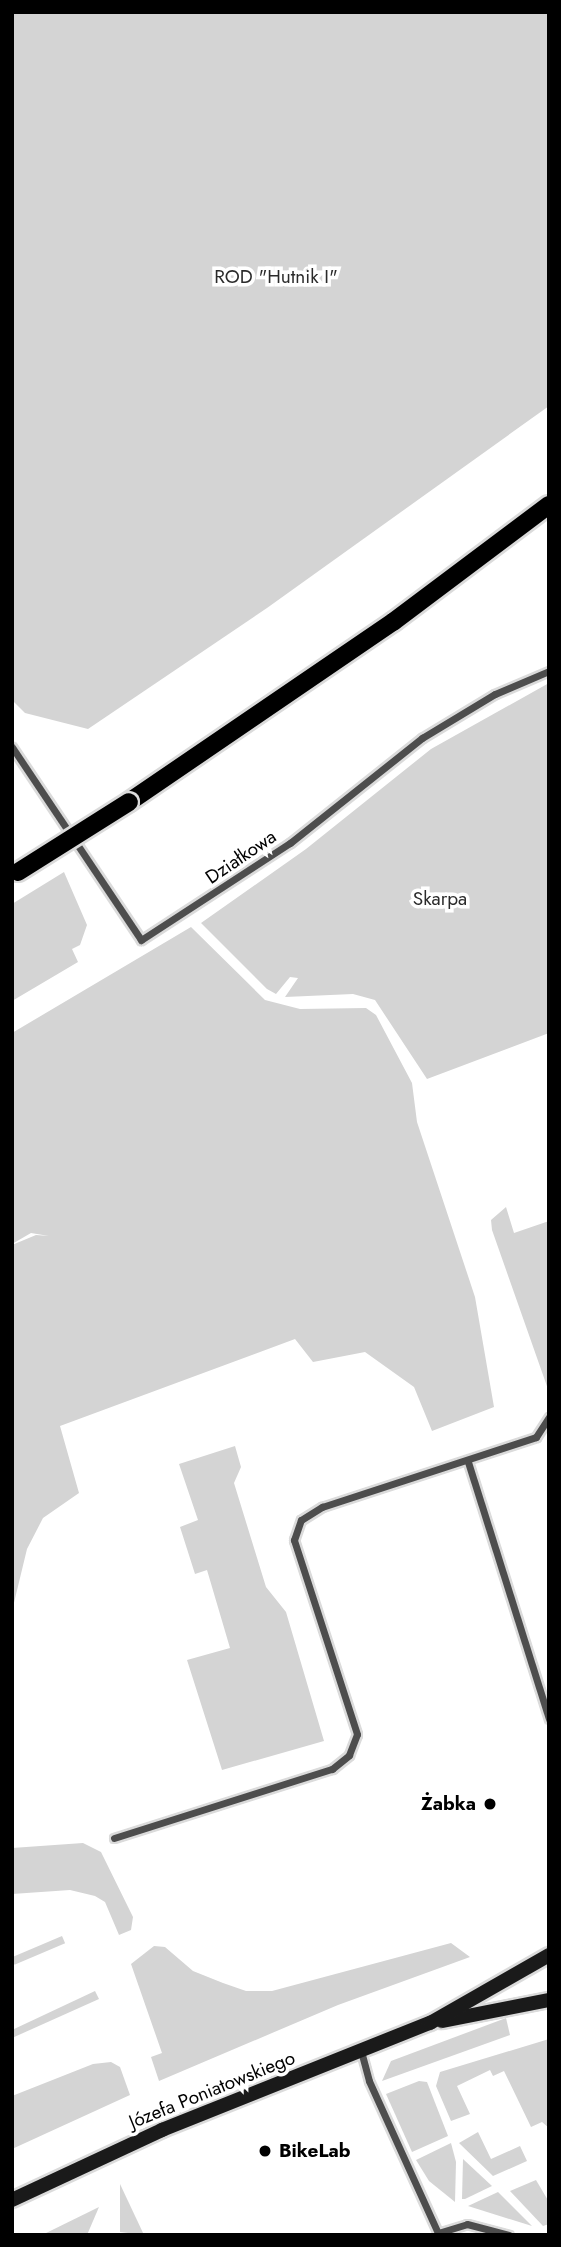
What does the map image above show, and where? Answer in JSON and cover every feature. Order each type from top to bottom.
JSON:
[{"type":"main road","points":[[15,874],[129,802],[393,622],[549,505]]},
{"type":"street","name":"Działkowa","points":[[12,747],[142,940],[290,843],[422,738],[495,694],[549,671]]},
{"type":"street","points":[[114,1838],[332,1769],[349,1755],[357,1734],[294,1540],[301,1520],[322,1507],[468,1462],[537,1437],[549,1417]]},
{"type":"street","points":[[468,1462],[549,1719]]},
{"type":"street","name":"Józefa Poniatowskiego","points":[[12,2200],[162,2130],[430,2023],[549,1955]]},
{"type":"street","name":"Józefa Poniatowskiego","points":[[430,2023],[549,2000]]},
{"type":"street","points":[[361,2050],[369,2081],[438,2233],[467,2224],[509,2235]]},
{"type":"green space","name":"ROD \"Hutnik I\"","points":[[12,12],[549,12],[549,406],[267,608],[88,729],[25,713],[12,700]]},
{"type":"green space","name":"Skarpa","points":[[549,683],[549,1033],[427,1079],[375,1000],[353,994],[285,997],[298,978],[290,977],[276,994],[267,989],[201,923],[306,849],[431,749]]},
{"type":"green space","points":[[64,872],[87,925],[80,945],[72,949],[78,962],[12,1001],[12,904]]},
{"type":"green space","points":[[191,927],[265,1000],[300,1009],[366,1008],[376,1015],[412,1083],[417,1122],[475,1297],[494,1407],[432,1431],[414,1387],[365,1352],[313,1362],[295,1339],[60,1426],[79,1493],[43,1518],[27,1549],[12,1611],[12,1245],[36,1235],[49,1236],[31,1233],[12,1244],[12,1033]]},
{"type":"green space","points":[[506,1207],[514,1233],[549,1221],[549,1392],[492,1230],[491,1220]]},
{"type":"green space","points":[[235,1446],[241,1467],[234,1483],[266,1587],[286,1612],[324,1741],[222,1770],[187,1660],[230,1648],[207,1570],[195,1574],[180,1527],[198,1520],[179,1464]]},
{"type":"green space","points":[[83,1843],[101,1852],[133,1917],[131,1930],[119,1935],[105,1902],[95,1896],[70,1890],[12,1894],[12,1848]]},
{"type":"green space","points":[[62,1936],[65,1943],[14,1965],[12,1957]]},
{"type":"green space","points":[[451,1943],[470,1957],[338,2005],[159,2081],[151,2057],[162,2053],[131,1964],[154,1946],[165,1947],[193,1971],[223,1983],[246,1991],[272,1991]]},
{"type":"green space","points":[[95,1991],[99,1999],[12,2038],[12,2030]]},
{"type":"green space","points":[[506,2018],[510,2035],[382,2081],[391,2061]]},
{"type":"green space","points":[[549,2039],[549,2128],[542,2122],[531,2127],[504,2071],[493,2076],[490,2070],[457,2086],[470,2114],[451,2121],[436,2086],[440,2072]]},
{"type":"green space","points":[[111,2062],[120,2067],[130,2095],[12,2149],[12,2096],[93,2064]]},
{"type":"green space","points":[[419,2081],[427,2082],[448,2136],[412,2152],[386,2094]]},
{"type":"green space","points":[[478,2132],[491,2159],[520,2146],[527,2161],[493,2176],[459,2143]]},
{"type":"green space","points":[[451,2143],[456,2162],[455,2202],[429,2181],[416,2160]]},
{"type":"green space","points":[[463,2159],[492,2186],[465,2199],[462,2199]]},
{"type":"green space","points":[[536,2180],[549,2202],[549,2224],[543,2226],[510,2191]]},
{"type":"green space","points":[[120,2184],[144,2235],[120,2232]]},
{"type":"green space","points":[[498,2192],[532,2226],[468,2206]]},
{"type":"green space","points":[[99,2207],[87,2235],[42,2235]]},
{"type":"place","name":"Żabka","points":[[490,1804]]},
{"type":"place","name":"BikeLab","points":[[265,2151]]}]
